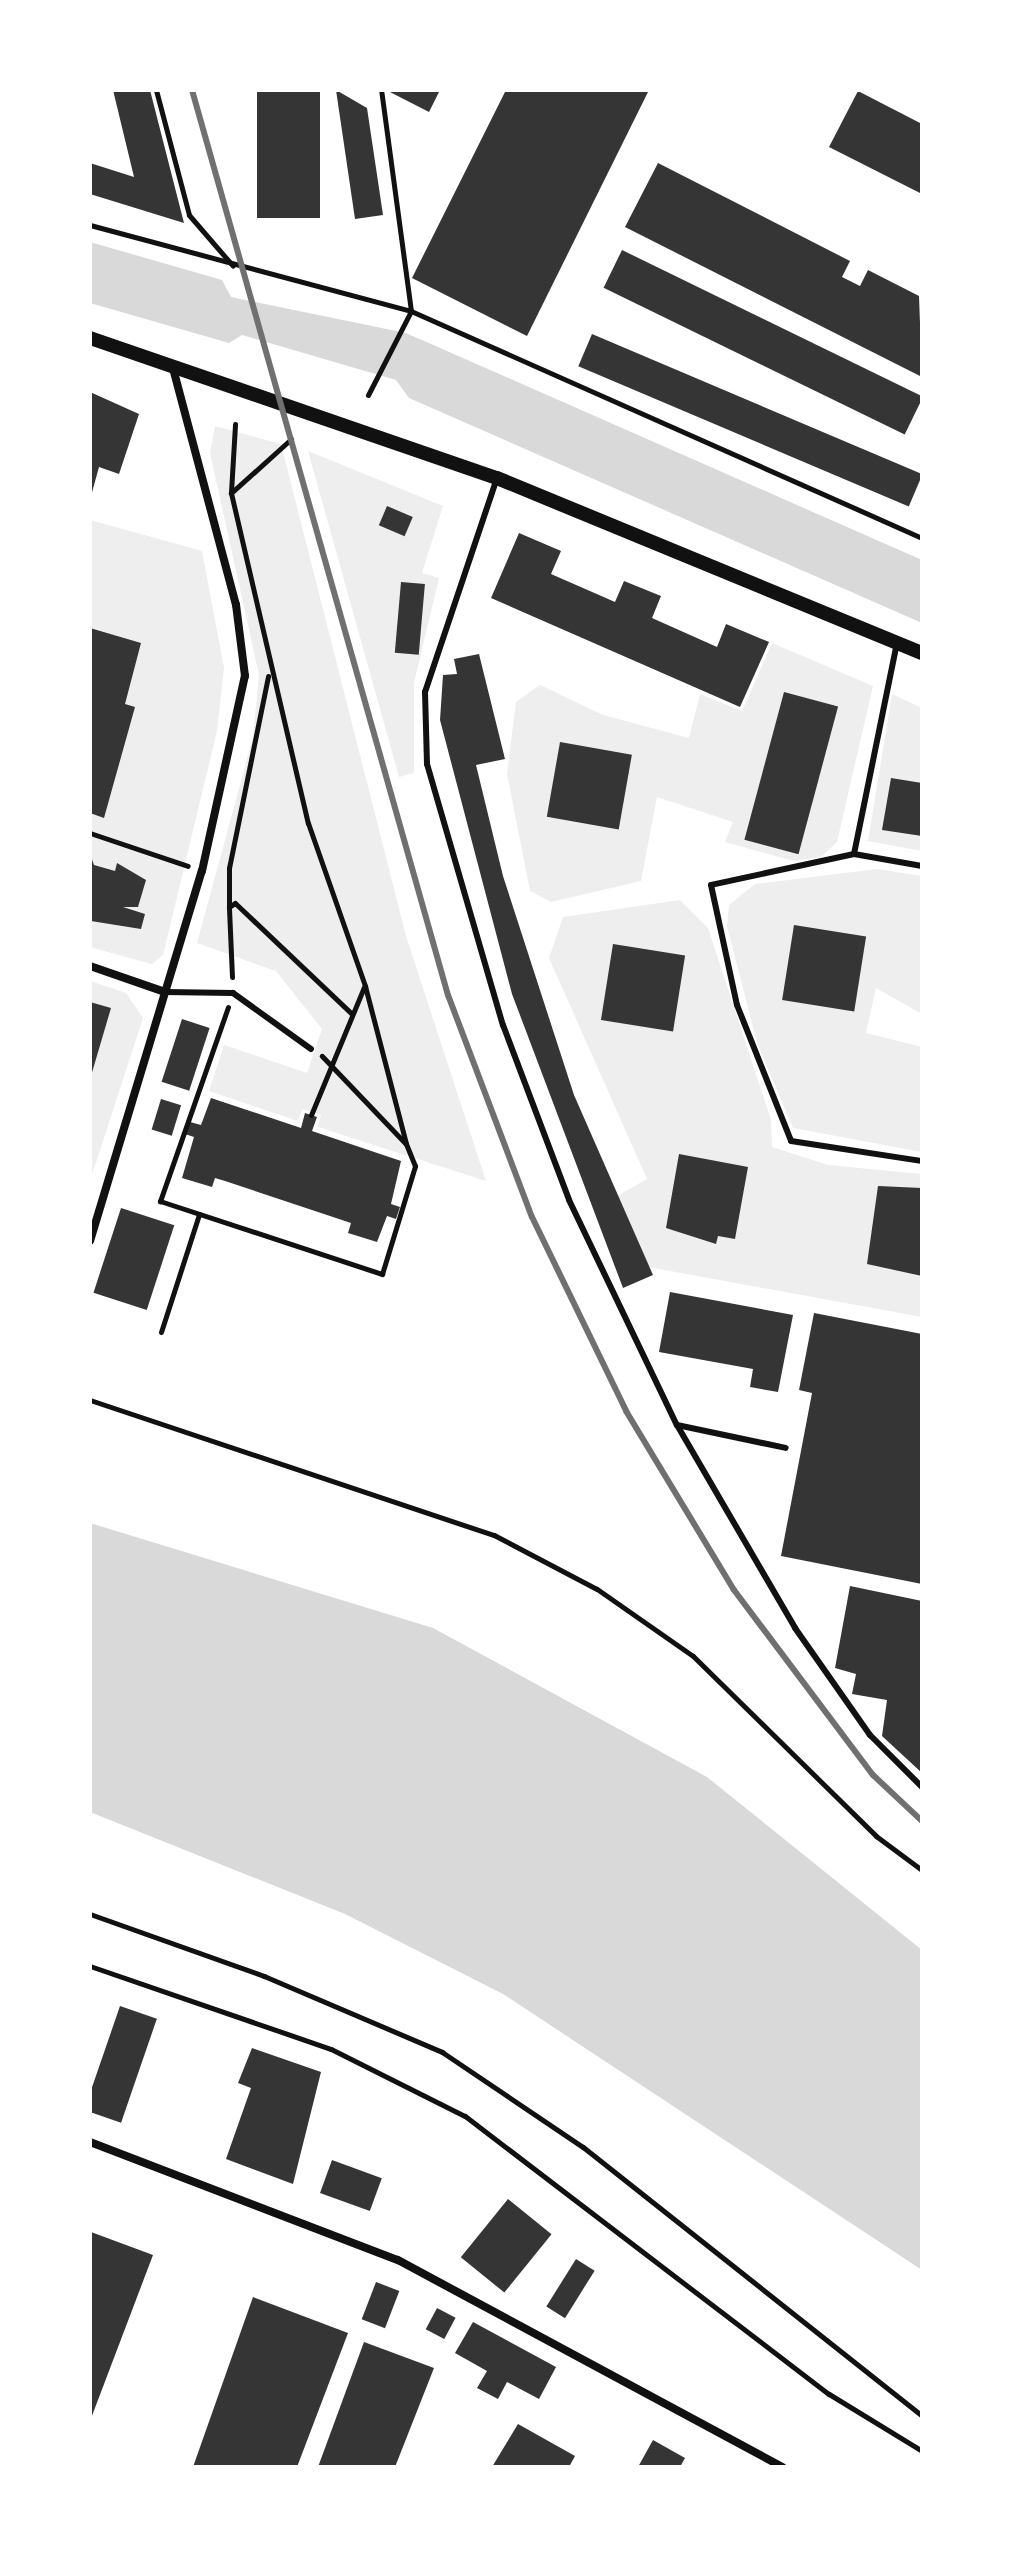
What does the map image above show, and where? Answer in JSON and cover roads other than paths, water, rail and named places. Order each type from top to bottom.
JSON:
[{"type":"street","points":[[90,338],[172,363],[497,478],[922,653]]},
{"type":"street","points":[[90,1241],[202,871],[245,676],[236,605],[172,363]]},
{"type":"street","points":[[90,966],[165,992]]},
{"type":"street","points":[[90,2142],[398,2260],[783,2467]]},
{"type":"lane","points":[[497,478],[425,692],[427,764],[462,895],[542,1127],[623,1321],[677,1425],[795,1628],[870,1735],[922,1787]]},
{"type":"lane","points":[[854,854],[897,641]]},
{"type":"lane","points":[[922,866],[854,854],[711,885],[719,935],[737,1005],[791,1141],[922,1161]]},
{"type":"lane","points":[[165,992],[233,993],[311,1049]]},
{"type":"lane","points":[[677,1425],[786,1448]]},
{"type":"railway","points":[[192,90],[448,995],[532,1217],[626,1411],[734,1590],[873,1775],[922,1821]]}]
